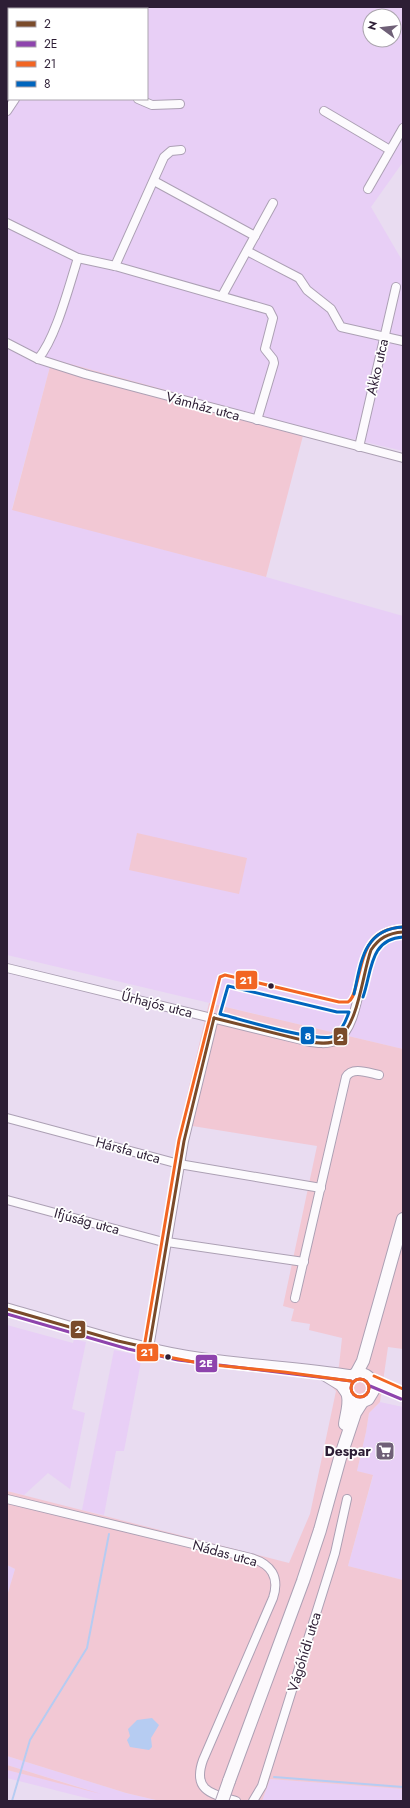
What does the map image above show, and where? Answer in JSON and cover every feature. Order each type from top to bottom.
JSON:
[{"type":"main road","points":[[340,1458],[347,1394],[346,1383],[354,1375],[363,1361],[386,1285],[403,1219]]},
{"type":"main road","points":[[222,1801],[304,1581],[354,1412],[374,1389],[371,1379],[370,1363],[386,1285]]},
{"type":"main road","points":[[7,1309],[118,1341],[204,1359],[321,1372],[354,1375],[363,1374],[403,1395]]},
{"type":"main road","points":[[321,1372],[341,1385],[347,1394],[356,1401],[383,1393],[403,1395]]},
{"type":"street","points":[[7,111],[13,100]]},
{"type":"street","points":[[140,100],[152,105],[180,104]]},
{"type":"street","points":[[324,111],[390,150]]},
{"type":"street","points":[[368,189],[403,128]]},
{"type":"street","points":[[114,266],[168,153],[175,150],[180,150]]},
{"type":"street","points":[[154,181],[255,236]]},
{"type":"street","points":[[222,296],[273,203]]},
{"type":"street","points":[[7,223],[78,258],[114,266],[266,308],[273,315],[265,350],[273,359],[274,363],[256,420]]},
{"type":"street","points":[[247,251],[299,278],[307,290],[331,309],[342,327],[403,341]]},
{"type":"street","points":[[38,359],[45,351],[62,307],[78,258]]},
{"type":"street","name":"Akko utca","points":[[358,447],[396,286]]},
{"type":"street","name":"Vámház utca","points":[[7,343],[38,359],[85,374],[403,458]]},
{"type":"street","name":"Űrhajós utca","points":[[7,968],[306,1041],[321,1043],[337,1040],[348,1027],[369,956],[377,941],[390,934],[403,932]]},
{"type":"street","points":[[149,1348],[179,1164],[214,1018]]},
{"type":"street","points":[[295,1298],[346,1077],[350,1072],[354,1071],[379,1075]]},
{"type":"street","name":"Hársfa utca","points":[[7,1118],[179,1164],[321,1188]]},
{"type":"street","name":"Ifjúság utca","points":[[7,1200],[167,1242],[304,1262]]},
{"type":"street","name":"Nádas utca","points":[[7,1499],[251,1558],[262,1562],[271,1570],[276,1583],[273,1598],[214,1733],[203,1760],[200,1773],[202,1786],[208,1792],[236,1801]]},
{"type":"street","name":"Vágóhídi utca","points":[[253,1801],[262,1786],[335,1553],[347,1499]]},
{"type":"shaded area","points":[[7,7],[403,7],[403,162],[371,207],[403,262],[403,451],[305,428],[52,359],[12,509],[266,577],[403,616],[403,1049],[7,955]]},
{"type":"shaded area","points":[[52,359],[305,428],[266,577],[12,510]]},
{"type":"shaded area","points":[[137,833],[247,858],[239,894],[129,870]]},
{"type":"shaded area","points":[[209,1003],[403,1049],[403,1349],[388,1347],[380,1402],[369,1413],[357,1471],[373,1475],[348,1566],[403,1580],[403,1789],[270,1779],[262,1801],[160,1801],[126,1793],[7,1756],[7,1596],[15,1569],[7,1565],[7,1491],[289,1563],[310,1514],[336,1391],[331,1386],[339,1366],[342,1338],[309,1330],[310,1324],[291,1321],[294,1309],[283,1306],[317,1146],[180,1124]]},
{"type":"shaded area","points":[[7,1325],[73,1343],[74,1339],[86,1342],[72,1409],[85,1413],[70,1489],[48,1473],[24,1495],[7,1491]]},
{"type":"shaded area","points":[[114,1350],[142,1356],[124,1451],[116,1451],[104,1515],[82,1510]]},
{"type":"shaded area","points":[[380,1402],[403,1407],[403,1580],[348,1566],[373,1476],[357,1471],[369,1413]]},
{"type":"shaded area","points":[[7,1565],[15,1569],[7,1596]]},
{"type":"shaded area","points":[[7,1756],[126,1793],[160,1801],[98,1801],[7,1778],[7,1770],[89,1790],[7,1765]]},
{"type":"shaded area","points":[[7,1765],[101,1794],[7,1770]]},
{"type":"shaded area","points":[[270,1779],[403,1789],[403,1801],[262,1801]]},
{"type":"water","points":[[152,1718],[159,1725],[151,1738],[152,1747],[149,1750],[130,1747],[127,1740],[130,1736],[128,1729],[137,1720]]},
{"type":"waterway","points":[[12,1801],[30,1740],[87,1648],[109,1534]]},
{"type":"waterway","points":[[274,1777],[403,1787]]},
{"type":"transit line","name":"21","points":[[351,1381],[284,1372],[204,1364],[148,1353],[144,1348],[179,1140],[220,977],[225,975],[339,1002],[348,1002],[354,993],[361,965],[368,946],[381,933],[390,929],[403,927]]},
{"type":"transit line","name":"8","points":[[354,994],[362,960],[372,941],[379,934],[390,929],[403,927]]},
{"type":"transit line","name":"2","points":[[214,1018],[310,1042],[334,1042],[344,1033],[355,1011],[371,950],[377,942],[384,937],[403,932]]},
{"type":"transit line","name":"8","points":[[363,997],[374,958],[378,950],[392,939],[403,937]]},
{"type":"transit line","name":"8","points":[[228,986],[337,1012],[349,1012],[341,1029],[334,1036],[326,1038],[297,1034],[220,1014],[228,986]]},
{"type":"transit line","name":"2","points":[[149,1348],[184,1141],[214,1018]]},
{"type":"transit line","name":"2","points":[[7,1309],[118,1341],[149,1348]]},
{"type":"transit line","name":"2E","points":[[7,1314],[128,1349],[178,1360],[351,1381]]},
{"type":"transit line","name":"21","points":[[374,1376],[403,1389]]},
{"type":"transit line","name":"2E","points":[[360,1379],[366,1382],[369,1388],[366,1394],[360,1397],[354,1394],[351,1388],[354,1382],[360,1379]]},
{"type":"transit line","name":"21","points":[[360,1379],[366,1382],[369,1388],[366,1394],[360,1397],[354,1394],[351,1388],[354,1382],[360,1379]]},
{"type":"transit line","name":"2E","points":[[370,1386],[401,1399]]},
{"type":"place","name":"Despar","points":[[385,1451]]}]
